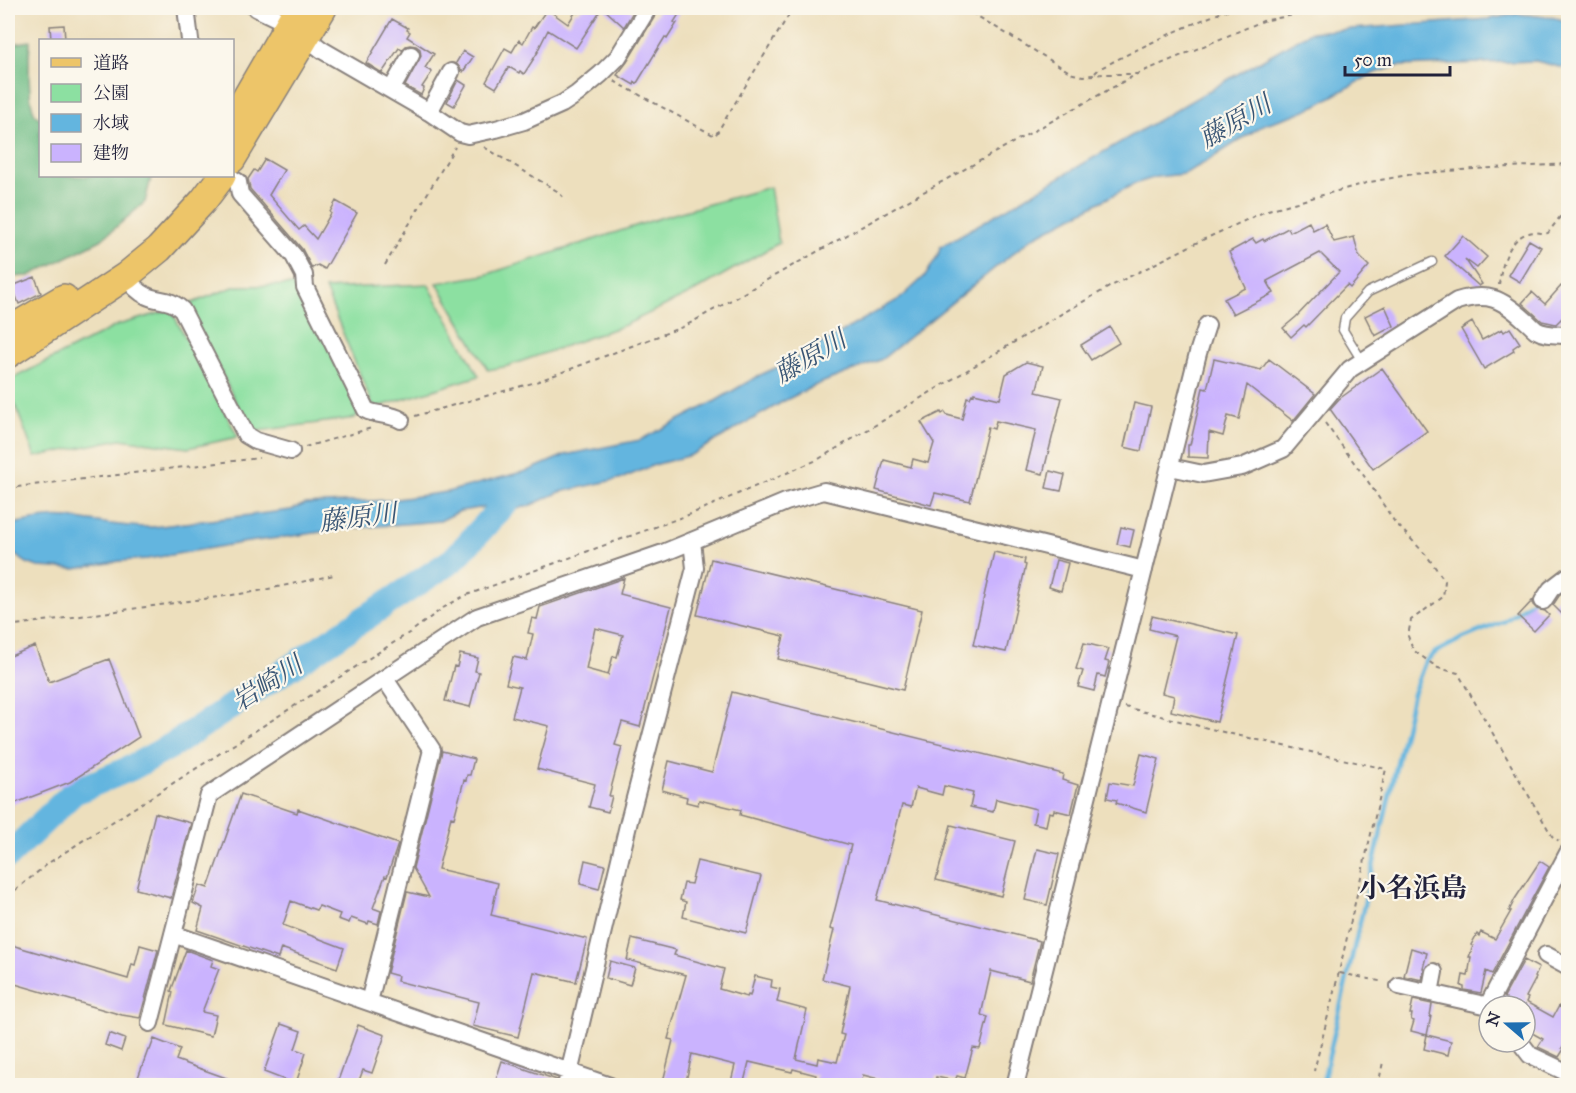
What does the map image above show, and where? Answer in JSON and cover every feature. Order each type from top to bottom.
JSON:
[{"type":"main road","points":[[234,119],[298,23],[322,8]]},
{"type":"main road","points":[[234,155],[298,23]]},
{"type":"main road","points":[[8,331],[103,275],[129,256],[183,198],[198,177]]},
{"type":"main road","points":[[8,354],[126,276],[159,249],[203,201],[221,177]]},
{"type":"street","points":[[186,8],[190,39]]},
{"type":"street","points":[[256,8],[298,23],[322,50],[465,135],[524,121],[562,104],[577,94],[601,74],[624,49],[648,8]]},
{"type":"street","points":[[391,90],[411,55]]},
{"type":"street","points":[[429,112],[451,72]]},
{"type":"street","points":[[230,177],[238,182],[240,194],[299,263],[304,275],[305,288],[366,410],[374,414],[398,417],[401,420]]},
{"type":"street","points":[[126,276],[140,292],[176,304],[182,310],[246,435],[256,441],[291,451]]},
{"type":"street","points":[[1170,467],[1203,474],[1242,468],[1283,449],[1350,369],[1457,301],[1485,296],[1505,304],[1534,329],[1550,334],[1569,334]]},
{"type":"street","points":[[1015,1086],[1199,346],[1208,325]]},
{"type":"street","points":[[150,1023],[209,795],[477,617],[663,553],[786,502],[824,491],[1144,570]]},
{"type":"street","points":[[567,1078],[628,821],[695,568],[692,541]]},
{"type":"street","points":[[1543,601],[1551,589],[1569,576]]},
{"type":"street","points":[[369,1002],[432,750],[386,679]]},
{"type":"street","points":[[1494,994],[1564,848]]},
{"type":"street","points":[[173,934],[369,1002],[567,1078],[610,1086]]},
{"type":"street","points":[[1546,955],[1569,967]]},
{"type":"street","points":[[1430,993],[1434,972]]},
{"type":"street","points":[[1399,986],[1477,1004]]},
{"type":"street","points":[[1529,1054],[1569,1073]]},
{"type":"lane","points":[[1362,361],[1343,330],[1345,318],[1368,292],[1432,262]]},
{"type":"path","points":[[601,74],[715,136],[793,8]]},
{"type":"path","points":[[964,8],[1073,74],[1083,76],[1137,74]]},
{"type":"path","points":[[1094,75],[1099,69],[1135,51],[1200,20],[1233,8]]},
{"type":"path","points":[[8,488],[268,457],[536,382],[685,326],[936,184],[1137,74],[1263,21],[1328,8]]},
{"type":"path","points":[[385,265],[465,135],[557,191],[563,197]]},
{"type":"path","points":[[8,896],[50,862],[464,596],[692,514],[818,460],[1063,313],[1198,242],[1268,210],[1370,182],[1413,174],[1569,164]]},
{"type":"path","points":[[1497,300],[1505,259],[1513,244],[1531,232],[1548,233],[1569,206]]},
{"type":"path","points":[[1316,411],[1394,521],[1427,556],[1445,581],[1443,597],[1411,620],[1408,636],[1413,650],[1438,668],[1458,674],[1552,836],[1564,848]]},
{"type":"path","points":[[8,626],[254,592],[334,575]]},
{"type":"path","points":[[1111,704],[1386,769],[1314,1071]]},
{"type":"path","points":[[1339,972],[1399,986]]},
{"type":"path","points":[[1378,1086],[1383,1062]]},
{"type":"green space","points":[[30,41],[31,101],[33,110],[39,117],[39,177],[151,178],[145,202],[101,240],[29,276],[8,277],[8,45]]},
{"type":"green space","points":[[770,187],[779,243],[693,292],[625,325],[508,366],[488,370],[437,283],[485,275],[663,217]]},
{"type":"green space","points":[[428,284],[479,376],[378,407],[372,404],[325,289]]},
{"type":"green space","points":[[300,285],[363,407],[355,418],[251,432],[187,305],[236,286]]},
{"type":"green space","points":[[171,310],[238,437],[188,448],[120,439],[35,457],[8,381],[118,325]]},
{"type":"water","name":"藤原川","points":[[1518,14],[1557,18],[1568,23],[1568,69],[1536,61],[1398,66],[1372,74],[1317,105],[1265,124],[1184,174],[1156,177],[1134,184],[1032,238],[882,359],[816,385],[784,401],[691,455],[654,465],[623,478],[560,492],[514,510],[493,506],[460,511],[440,521],[342,529],[75,569],[38,567],[15,555],[8,556],[8,525],[30,520],[79,519],[153,527],[291,510],[305,504],[390,500],[447,492],[530,470],[565,455],[640,440],[712,403],[758,376],[791,361],[901,298],[926,275],[940,247],[1310,32],[1489,19]]},
{"type":"building","points":[[582,8],[602,8],[576,48],[548,30],[524,74],[509,67],[496,88],[486,82],[505,48],[512,52],[519,40],[523,43],[532,27],[534,28],[547,9],[568,24],[576,11],[578,13]]},
{"type":"building","points":[[603,8],[628,8],[633,12],[624,27]]},
{"type":"building","points":[[659,8],[683,8],[667,39],[665,37],[634,85],[617,75]]},
{"type":"building","points":[[392,19],[408,28],[410,32],[407,37],[434,54],[425,68],[432,72],[422,87],[424,88],[421,95],[405,86],[421,56],[420,49],[416,46],[406,46],[402,50],[399,48],[382,73],[366,63]]},
{"type":"building","points":[[64,25],[65,39],[51,39],[50,26]]},
{"type":"building","points":[[463,51],[473,57],[463,72],[456,63]]},
{"type":"building","points":[[458,80],[466,85],[454,106],[447,102]]},
{"type":"building","points":[[265,159],[284,170],[269,195],[299,230],[304,226],[316,239],[336,201],[357,213],[325,269],[318,265],[312,268],[302,249],[250,189],[248,179],[254,170],[257,172]]},
{"type":"building","points":[[1309,222],[1313,230],[1325,224],[1334,242],[1354,237],[1359,256],[1369,266],[1350,288],[1347,285],[1306,327],[1304,325],[1291,337],[1283,328],[1339,272],[1320,253],[1267,281],[1274,293],[1233,314],[1224,299],[1246,288],[1229,252],[1253,239],[1256,243],[1263,239],[1264,241],[1288,228],[1290,232]]},
{"type":"building","points":[[1463,236],[1487,257],[1477,268],[1465,259],[1482,284],[1479,286],[1445,256]]},
{"type":"building","points":[[1529,240],[1541,247],[1520,282],[1508,275]]},
{"type":"building","points":[[35,277],[41,293],[19,304],[12,286]]},
{"type":"building","points":[[1561,286],[1569,292],[1569,311],[1556,324],[1542,321],[1522,303],[1532,292],[1545,304]]},
{"type":"building","points":[[1385,306],[1394,326],[1375,336],[1365,316]]},
{"type":"building","points":[[1472,322],[1482,340],[1502,329],[1504,332],[1510,328],[1520,343],[1513,348],[1514,351],[1484,369],[1461,329]]},
{"type":"building","points":[[1110,327],[1119,343],[1091,360],[1081,345]]},
{"type":"building","points":[[1214,359],[1261,370],[1269,359],[1315,394],[1293,421],[1247,385],[1239,419],[1228,416],[1223,436],[1209,432],[1208,458],[1188,457],[1188,445],[1190,445],[1203,388],[1207,389]]},
{"type":"building","points":[[1026,362],[1043,366],[1036,392],[1062,398],[1043,474],[1026,470],[1036,430],[996,421],[994,429],[988,427],[970,501],[935,493],[931,505],[876,490],[884,460],[911,467],[913,459],[928,463],[934,443],[921,422],[941,412],[962,419],[967,397],[970,398],[974,393],[1000,399],[1006,374]]},
{"type":"building","points":[[1382,368],[1427,431],[1373,469],[1330,409],[1339,399]]},
{"type":"building","points":[[1134,403],[1151,407],[1141,451],[1124,447]]},
{"type":"building","points":[[1050,471],[1065,475],[1061,491],[1046,488]]},
{"type":"building","points":[[1121,527],[1134,530],[1130,547],[1117,544]]},
{"type":"building","points":[[994,552],[1025,559],[1024,564],[1026,565],[1006,652],[973,645]]},
{"type":"building","points":[[711,559],[922,610],[903,690],[778,659],[784,636],[697,615]]},
{"type":"building","points":[[1056,560],[1068,563],[1061,591],[1049,587]]},
{"type":"building","points":[[624,578],[620,594],[671,607],[640,727],[622,722],[615,745],[622,747],[609,796],[612,796],[608,812],[589,807],[595,784],[537,769],[549,726],[512,717],[520,687],[506,684],[513,657],[527,660],[533,634],[528,633],[532,618],[537,619],[540,607]],"holes":[[[595,628],[623,635],[617,657],[613,656],[608,675],[586,669]]]},
{"type":"building","points":[[1569,589],[1569,621],[1553,605],[1559,596]]},
{"type":"building","points":[[1533,600],[1533,605],[1537,609],[1549,615],[1534,631],[1518,616]]},
{"type":"building","points":[[1152,616],[1238,635],[1217,722],[1171,711],[1174,696],[1162,693],[1176,636],[1149,629]]},
{"type":"building","points":[[1084,643],[1109,649],[1105,661],[1109,662],[1105,677],[1098,675],[1094,691],[1078,687],[1083,671],[1076,669]]},
{"type":"building","points":[[35,646],[49,682],[109,659],[139,737],[70,782],[8,806],[8,657]]},
{"type":"building","points":[[460,654],[478,658],[475,671],[479,672],[470,707],[445,701],[454,666],[457,667]]},
{"type":"building","points":[[732,692],[1063,774],[1062,780],[1078,785],[1071,814],[1054,810],[1053,813],[1049,812],[1046,826],[1033,823],[1036,809],[996,799],[993,812],[970,807],[973,793],[944,786],[942,795],[916,788],[911,807],[902,805],[877,900],[1040,941],[1030,981],[991,971],[981,1015],[988,1017],[980,1049],[973,1048],[965,1078],[957,1076],[955,1081],[936,1077],[934,1086],[905,1086],[863,1075],[861,1086],[813,1086],[816,1075],[749,1062],[743,1086],[730,1086],[735,1065],[692,1054],[685,1086],[662,1086],[673,1040],[668,1039],[686,975],[627,960],[632,939],[676,950],[674,955],[724,969],[719,989],[747,997],[750,996],[755,976],[772,980],[771,987],[780,989],[777,1002],[807,1010],[796,1059],[817,1064],[818,1058],[837,1062],[844,1035],[840,1034],[850,986],[822,979],[834,930],[830,929],[851,845],[740,815],[741,810],[699,800],[698,805],[686,802],[687,797],[662,790],[669,761],[712,772]]},
{"type":"building","points":[[442,751],[474,759],[470,775],[467,775],[466,781],[464,780],[454,818],[451,817],[438,869],[498,883],[491,915],[587,939],[576,982],[534,972],[518,1037],[473,1026],[479,1002],[397,981],[398,976],[387,973],[407,892],[429,897],[413,868]]},
{"type":"building","points":[[1141,754],[1159,759],[1146,812],[1107,798],[1110,782],[1133,786]]},
{"type":"building","points":[[241,794],[297,813],[298,809],[398,844],[373,908],[381,911],[378,924],[369,921],[368,924],[351,918],[349,923],[338,919],[340,914],[319,906],[316,910],[291,901],[283,925],[344,948],[337,968],[281,948],[278,958],[197,930],[203,908],[193,903],[199,885],[208,888]]},
{"type":"building","points":[[155,813],[191,823],[171,898],[136,889]]},
{"type":"building","points":[[951,825],[1015,841],[1001,896],[936,880]]},
{"type":"building","points":[[1037,849],[1059,854],[1047,905],[1025,900]]},
{"type":"building","points":[[585,860],[605,865],[599,889],[580,884]]},
{"type":"building","points":[[697,861],[761,876],[746,933],[683,917],[686,902],[680,900],[684,883],[691,884]]},
{"type":"building","points":[[1540,861],[1549,867],[1492,974],[1486,971],[1481,993],[1464,990],[1461,986],[1463,975],[1468,976],[1471,957],[1469,957],[1473,946],[1471,945],[1477,934],[1479,936],[1481,932],[1495,939],[1515,899]]},
{"type":"building","points":[[8,944],[128,979],[132,964],[135,965],[140,945],[158,950],[140,1018],[122,1015],[8,982]]},
{"type":"building","points":[[1411,948],[1427,953],[1422,980],[1404,976]]},
{"type":"building","points":[[186,950],[213,960],[211,966],[219,969],[202,1012],[216,1015],[211,1036],[166,1025],[173,992],[171,991]]},
{"type":"building","points":[[1524,960],[1539,968],[1528,994],[1506,994]]},
{"type":"building","points":[[610,961],[635,968],[630,985],[606,978]]},
{"type":"building","points":[[1413,1000],[1432,1004],[1427,1035],[1411,1031],[1414,1021],[1411,1020],[1412,1014],[1410,1014]]},
{"type":"building","points":[[1559,1006],[1569,1012],[1569,1037],[1559,1057],[1538,1047],[1543,1039],[1537,1036],[1537,1008],[1553,1017]]},
{"type":"building","points":[[281,1024],[301,1031],[295,1049],[306,1053],[295,1086],[283,1083],[285,1080],[264,1072]]},
{"type":"building","points":[[358,1025],[385,1035],[372,1073],[363,1070],[357,1086],[336,1086]]},
{"type":"building","points":[[109,1033],[125,1039],[121,1051],[105,1045]]},
{"type":"building","points":[[1427,1035],[1451,1041],[1448,1055],[1424,1049]]},
{"type":"building","points":[[154,1039],[180,1049],[176,1060],[243,1084],[242,1086],[135,1086]]},
{"type":"building","points":[[502,1061],[557,1080],[556,1086],[494,1086]]},
{"type":"waterway","name":"岩崎川","points":[[8,856],[74,792],[131,768],[171,746],[453,560],[514,494]]},
{"type":"waterway","points":[[1557,575],[1568,562]]},
{"type":"waterway","points":[[1322,1086],[1413,694],[1425,662],[1436,652],[1461,639],[1505,621],[1539,595]]},
{"type":"district","name":"小名浜島","points":[[1413,887]]}]
